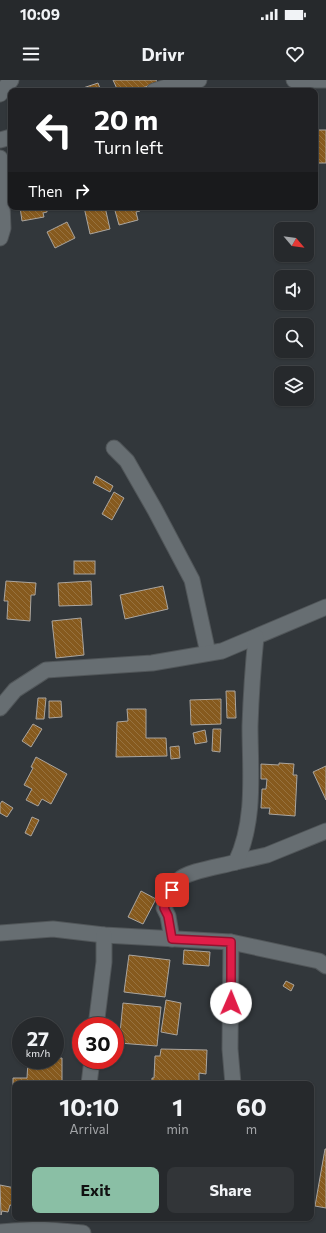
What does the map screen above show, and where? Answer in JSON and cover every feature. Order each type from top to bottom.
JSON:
[{"type":"street","points":[[0,94],[11,80]]},
{"type":"street","points":[[163,88],[185,81],[199,80]]},
{"type":"street","points":[[294,80],[326,80]]},
{"type":"street","points":[[0,158],[3,228],[0,238]]},
{"type":"street","points":[[114,448],[127,461],[192,580],[208,653]]},
{"type":"street","points":[[0,708],[15,690],[46,670],[152,663],[222,651],[326,607]]},
{"type":"street","points":[[236,862],[243,849],[250,802],[250,724],[256,637]]},
{"type":"street","points":[[172,939],[168,916],[164,908],[172,890],[180,879],[190,874],[273,853],[326,831]]},
{"type":"street","points":[[0,933],[53,929],[104,935],[231,942],[319,961],[326,966]]},
{"type":"street","points":[[97,1017],[104,962],[104,935]]},
{"type":"street","points":[[231,942],[230,1049],[233,1081]]},
{"type":"street","points":[[89,1081],[91,1069]]},
{"type":"street","points":[[0,1232],[78,1228]]},
{"type":"building","points":[[113,80],[156,80],[157,82],[143,88],[117,88]]},
{"type":"building","points":[[98,83],[100,88],[83,88]]},
{"type":"building","points":[[318,130],[326,130],[326,163],[318,163]]},
{"type":"building","points":[[20,210],[47,210],[47,212],[43,213],[44,217],[22,221]]},
{"type":"building","points":[[85,210],[106,210],[110,229],[90,234]]},
{"type":"building","points":[[115,210],[140,210],[136,212],[138,220],[119,225]]},
{"type":"building","points":[[67,222],[75,238],[55,248],[47,232]]},
{"type":"building","points":[[96,476],[113,486],[110,492],[93,483]]},
{"type":"building","points":[[114,492],[124,498],[112,520],[102,514]]},
{"type":"building","points":[[74,561],[95,561],[95,574],[74,574]]},
{"type":"building","points":[[6,581],[36,583],[35,595],[31,595],[30,621],[7,619],[8,601],[4,601]]},
{"type":"building","points":[[91,581],[92,605],[59,606],[58,583]]},
{"type":"building","points":[[163,586],[168,609],[125,619],[120,595]]},
{"type":"building","points":[[81,618],[84,655],[56,658],[52,621]]},
{"type":"building","points":[[226,691],[235,691],[236,718],[227,718]]},
{"type":"building","points":[[38,698],[46,698],[44,719],[36,719]]},
{"type":"building","points":[[221,699],[221,724],[191,725],[190,700]]},
{"type":"building","points":[[49,701],[61,701],[62,717],[49,718]]},
{"type":"building","points":[[127,709],[146,709],[146,738],[166,738],[167,756],[116,757],[117,722],[128,721]]},
{"type":"building","points":[[33,724],[42,729],[31,747],[22,741]]},
{"type":"building","points":[[213,729],[221,729],[220,752],[212,751]]},
{"type":"building","points":[[205,730],[207,742],[195,744],[193,733]]},
{"type":"building","points":[[179,746],[180,758],[171,759],[170,747]]},
{"type":"building","points":[[36,757],[67,774],[51,804],[42,799],[38,806],[26,800],[32,789],[24,785],[33,768],[31,767]]},
{"type":"building","points":[[279,763],[294,764],[293,775],[297,775],[295,816],[269,814],[270,808],[261,808],[262,789],[266,789],[267,779],[261,779],[261,764],[279,765]]},
{"type":"building","points":[[326,766],[326,800],[313,772]]},
{"type":"building","points":[[2,801],[13,808],[7,817],[0,813],[0,804]]},
{"type":"building","points":[[32,817],[39,820],[31,836],[25,833]]},
{"type":"building","points":[[141,891],[156,899],[143,924],[128,917]]},
{"type":"building","points":[[184,950],[210,952],[209,966],[183,964]]},
{"type":"building","points":[[129,955],[170,960],[165,997],[124,992]]},
{"type":"building","points":[[286,981],[294,985],[291,991],[283,986]]},
{"type":"building","points":[[166,1000],[181,1003],[177,1035],[161,1032]]},
{"type":"building","points":[[123,1003],[161,1007],[157,1046],[124,1043],[124,1017],[122,1017]]},
{"type":"building","points":[[161,1049],[207,1050],[206,1074],[199,1073],[199,1081],[152,1081],[152,1078],[154,1078],[155,1056],[160,1056]]},
{"type":"building","points":[[28,1069],[62,1069],[62,1081],[13,1081],[13,1078],[27,1078]]},
{"type":"building","points":[[326,1149],[326,1208],[315,1206]]},
{"type":"building","points":[[0,1185],[12,1187],[12,1205],[10,1205],[8,1212],[2,1211],[1,1215]]},
{"type":"route","points":[[172,890],[164,908],[168,916],[172,939],[231,942],[231,1003]]}]
